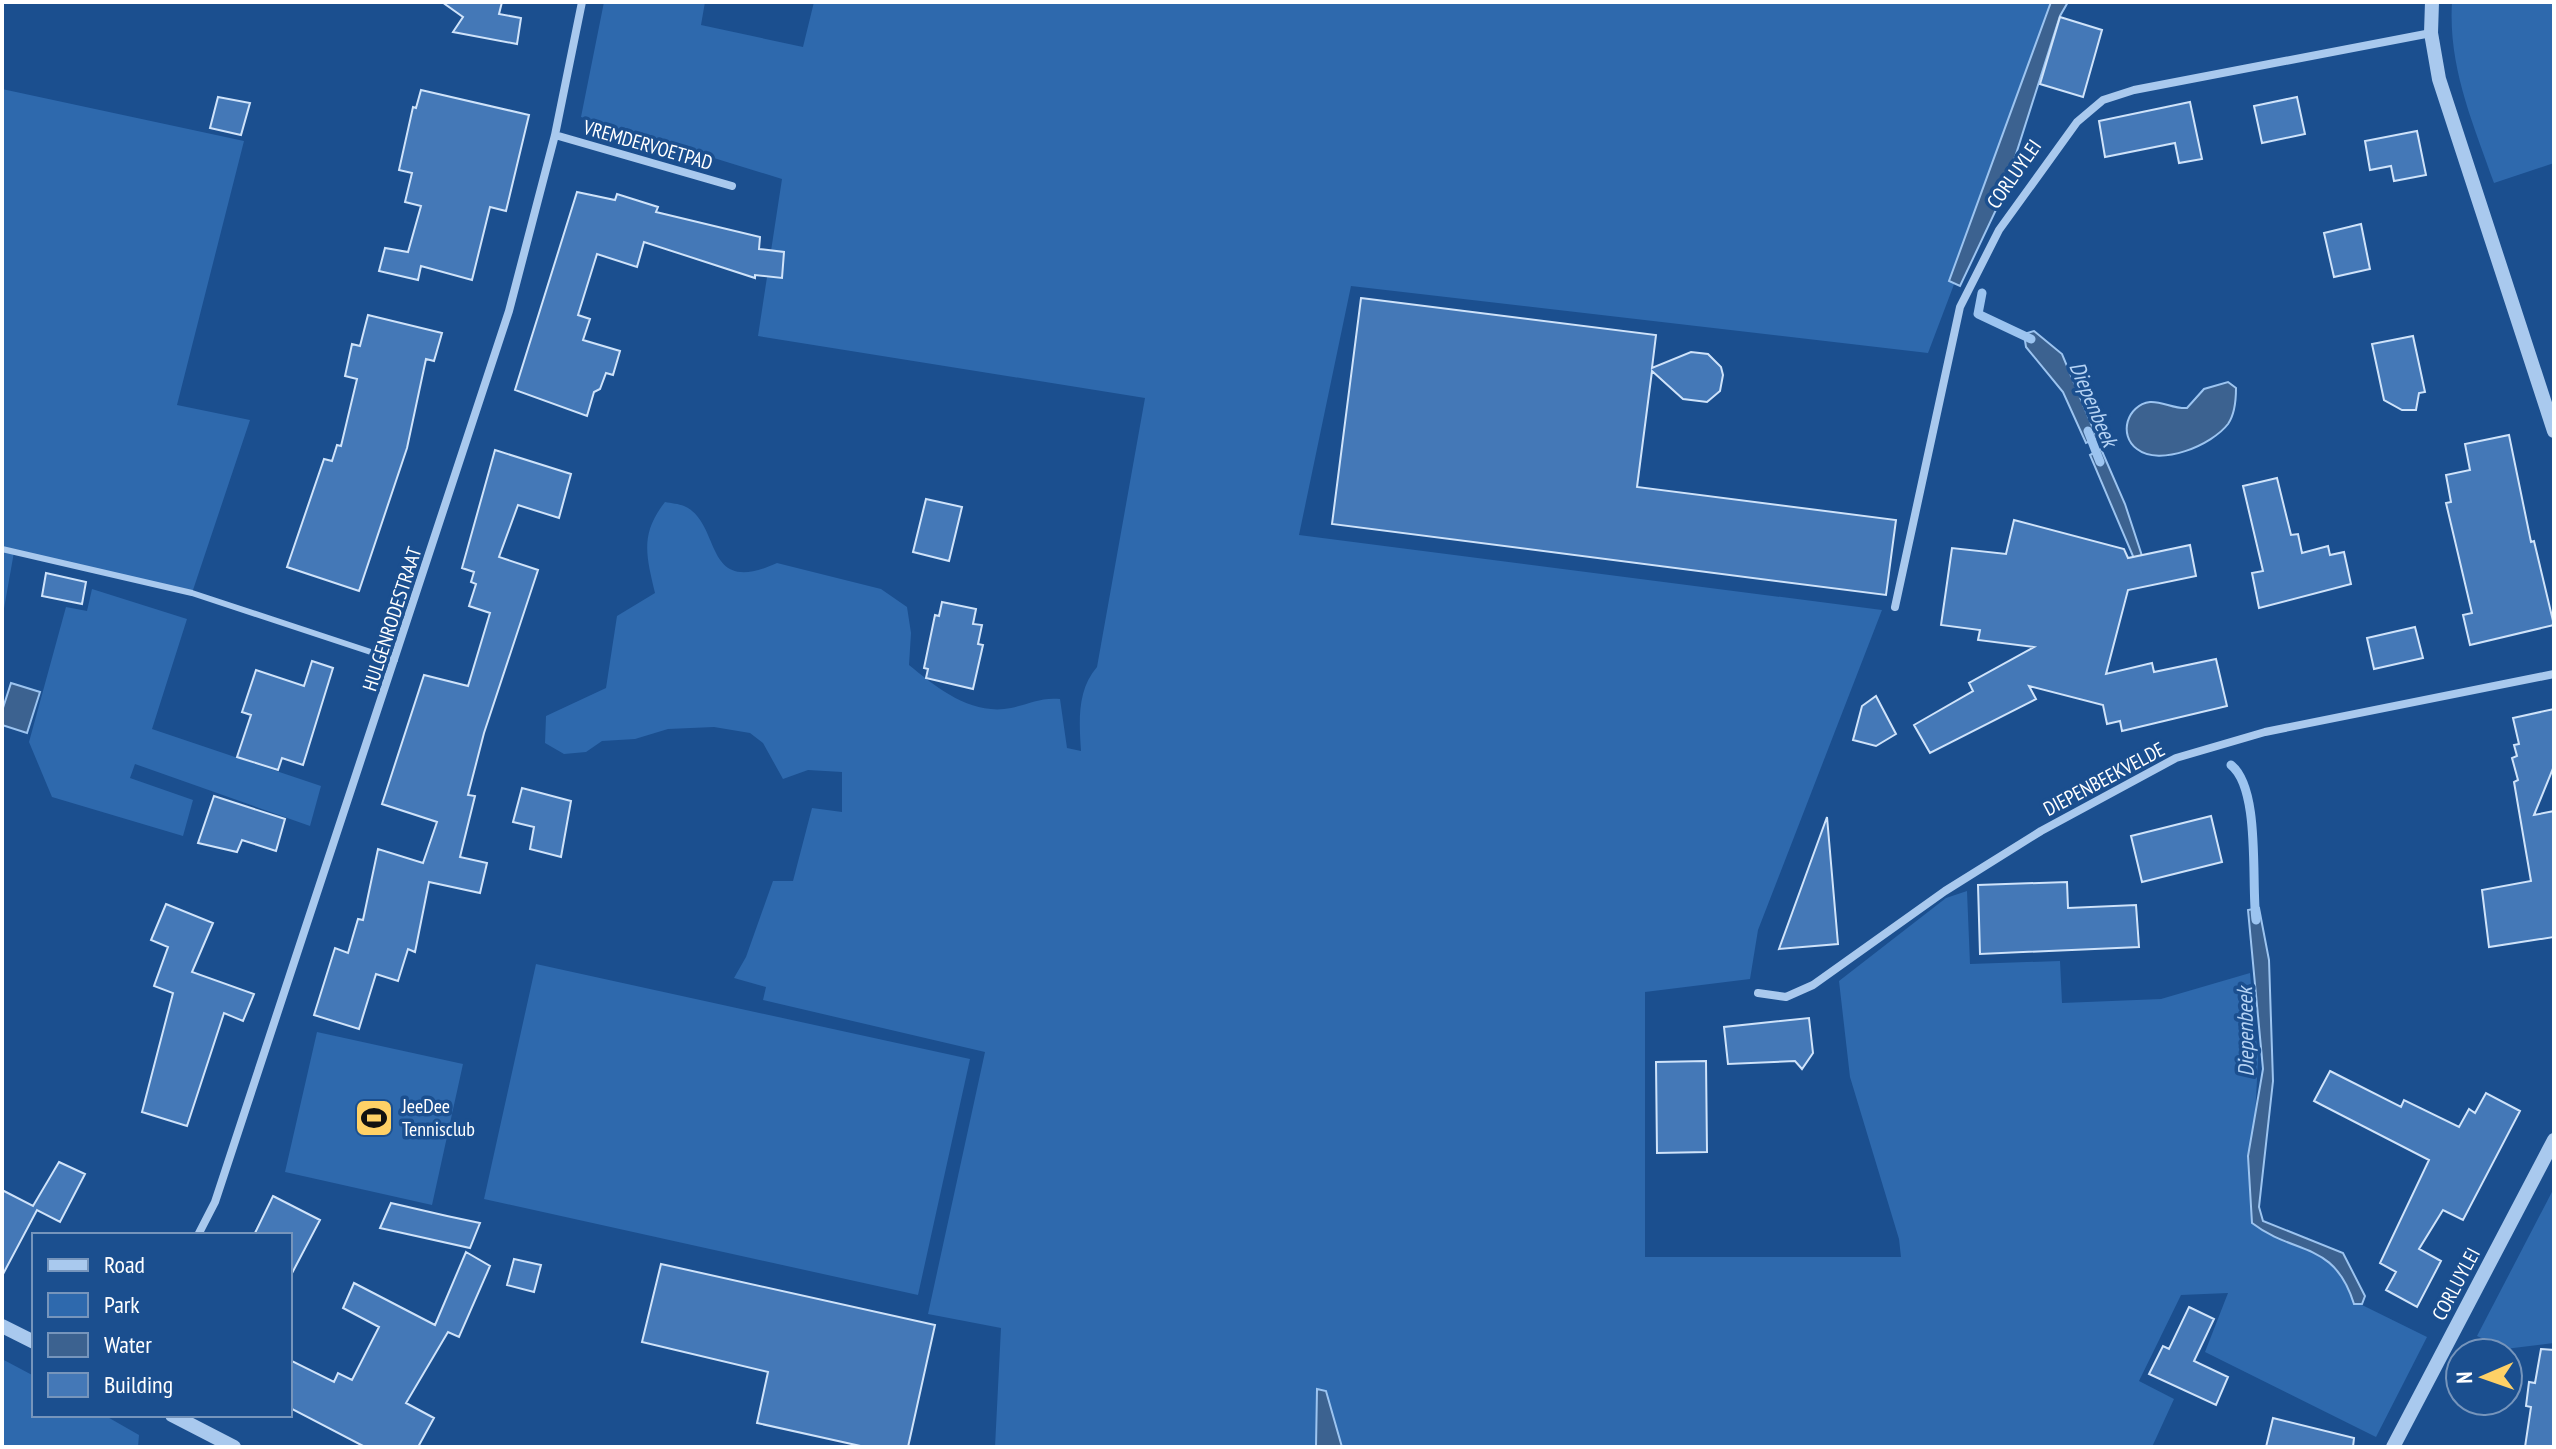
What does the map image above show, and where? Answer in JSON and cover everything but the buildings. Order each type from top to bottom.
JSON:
[{"type":"street","name":"HULGENRODESTRAAT","points":[[199,1233],[215,1202],[509,311],[555,135],[582,2]]},
{"type":"street","points":[[2432,2],[2431,33],[2439,79],[2554,431]]},
{"type":"street","name":"CORLUYLEI","points":[[1895,607],[1960,307],[1999,230],[2077,122],[2103,100],[2134,90],[2431,33]]},
{"type":"street","name":"VREMDERVOETPAD","points":[[555,135],[732,186]]},
{"type":"street","name":"DIEPENBEEKVELDE","points":[[1758,993],[1786,997],[1813,985],[1945,891],[2065,817],[2176,758],[2265,732],[2554,674]]},
{"type":"street","name":"CORLUYLEI","points":[[2393,1447],[2554,1140]]},
{"type":"street","points":[[2,1326],[32,1341]]},
{"type":"street","points":[[176,1417],[234,1447]]},
{"type":"lane","points":[[2,549],[192,593],[395,660]]},
{"type":"green space","points":[[604,2],[705,2],[701,25],[803,47],[814,2],[2061,2],[1928,353],[1351,286],[1299,535],[1882,610],[1758,930],[1750,979],[1645,992],[1645,1257],[1901,1257],[1899,1239],[1850,1077],[1839,981],[1946,898],[1967,891],[1970,964],[2060,961],[2062,1003],[2161,999],[2250,973],[2258,1059],[2252,1177],[2255,1222],[2343,1256],[2358,1303],[2427,1337],[2376,1437],[2205,1352],[2228,1293],[2181,1295],[2139,1381],[2174,1399],[2152,1447],[995,1447],[1001,1328],[928,1314],[985,1052],[763,1000],[766,987],[734,978],[746,957],[773,881],[793,881],[812,808],[842,812],[842,772],[808,770],[783,779],[763,743],[750,733],[714,727],[668,729],[635,739],[602,741],[586,752],[564,754],[545,743],[546,716],[606,688],[617,616],[655,593],[649,567],[648,535],[665,502],[684,506],[696,515],[724,565],[736,571],[753,571],[777,563],[881,589],[907,607],[911,633],[909,665],[920,674],[943,691],[983,708],[1011,708],[1041,700],[1060,699],[1067,748],[1081,751],[1083,696],[1097,667],[1145,398],[758,336],[782,179],[581,117]]},
{"type":"green space","points":[[2452,2],[2554,2],[2554,163],[2494,183],[2470,117],[2458,72]]},
{"type":"green space","points":[[2,89],[244,141],[177,405],[250,420],[192,593],[14,552],[2,620]]},
{"type":"green space","points":[[92,589],[187,619],[152,729],[321,786],[310,826],[135,764],[130,778],[193,800],[183,836],[52,797],[29,742],[66,607],[87,611]]},
{"type":"green space","points":[[536,964],[970,1059],[918,1295],[484,1199]]},
{"type":"green space","name":"JeeDee Tennisclub","points":[[317,1032],[463,1064],[432,1205],[285,1172]]},
{"type":"green space","points":[[2554,1188],[2554,1343],[2524,1347],[2524,1337],[2477,1336]]},
{"type":"green space","points":[[2,1359],[32,1375],[32,1417],[108,1417],[139,1435],[138,1447],[2,1447]]},
{"type":"water","points":[[2051,2],[2068,2],[2060,16],[2003,195],[1960,286],[1949,281]]},
{"type":"water","points":[[2034,331],[2062,354],[2097,438],[2086,443],[2063,392],[2026,347],[2024,334]]},
{"type":"water","points":[[2228,382],[2236,388],[2234,412],[2228,424],[2210,439],[2185,451],[2159,456],[2147,454],[2131,443],[2128,421],[2142,404],[2155,402],[2187,408],[2204,389]]},
{"type":"water","points":[[2101,449],[2125,504],[2145,565],[2138,568],[2090,455]]},
{"type":"water","points":[[11,683],[40,692],[27,733],[2,725],[2,711]]},
{"type":"water","points":[[2259,908],[2269,960],[2273,1081],[2259,1207],[2263,1221],[2343,1253],[2365,1296],[2362,1304],[2354,1304],[2346,1283],[2324,1259],[2252,1223],[2248,1156],[2263,1069],[2248,910]]},
{"type":"water","points":[[1317,1389],[1326,1391],[1342,1447],[1316,1447]]},
{"type":"waterway","name":"Diepenbeek","points":[[1982,293],[1978,314],[2031,339]]},
{"type":"waterway","name":"Diepenbeek","points":[[2088,431],[2100,462]]},
{"type":"waterway","name":"Diepenbeek","points":[[2231,765],[2247,794],[2251,815],[2256,920]]},
{"type":"place","name":"JeeDee Tennisclub","points":[[374,1118]]}]
